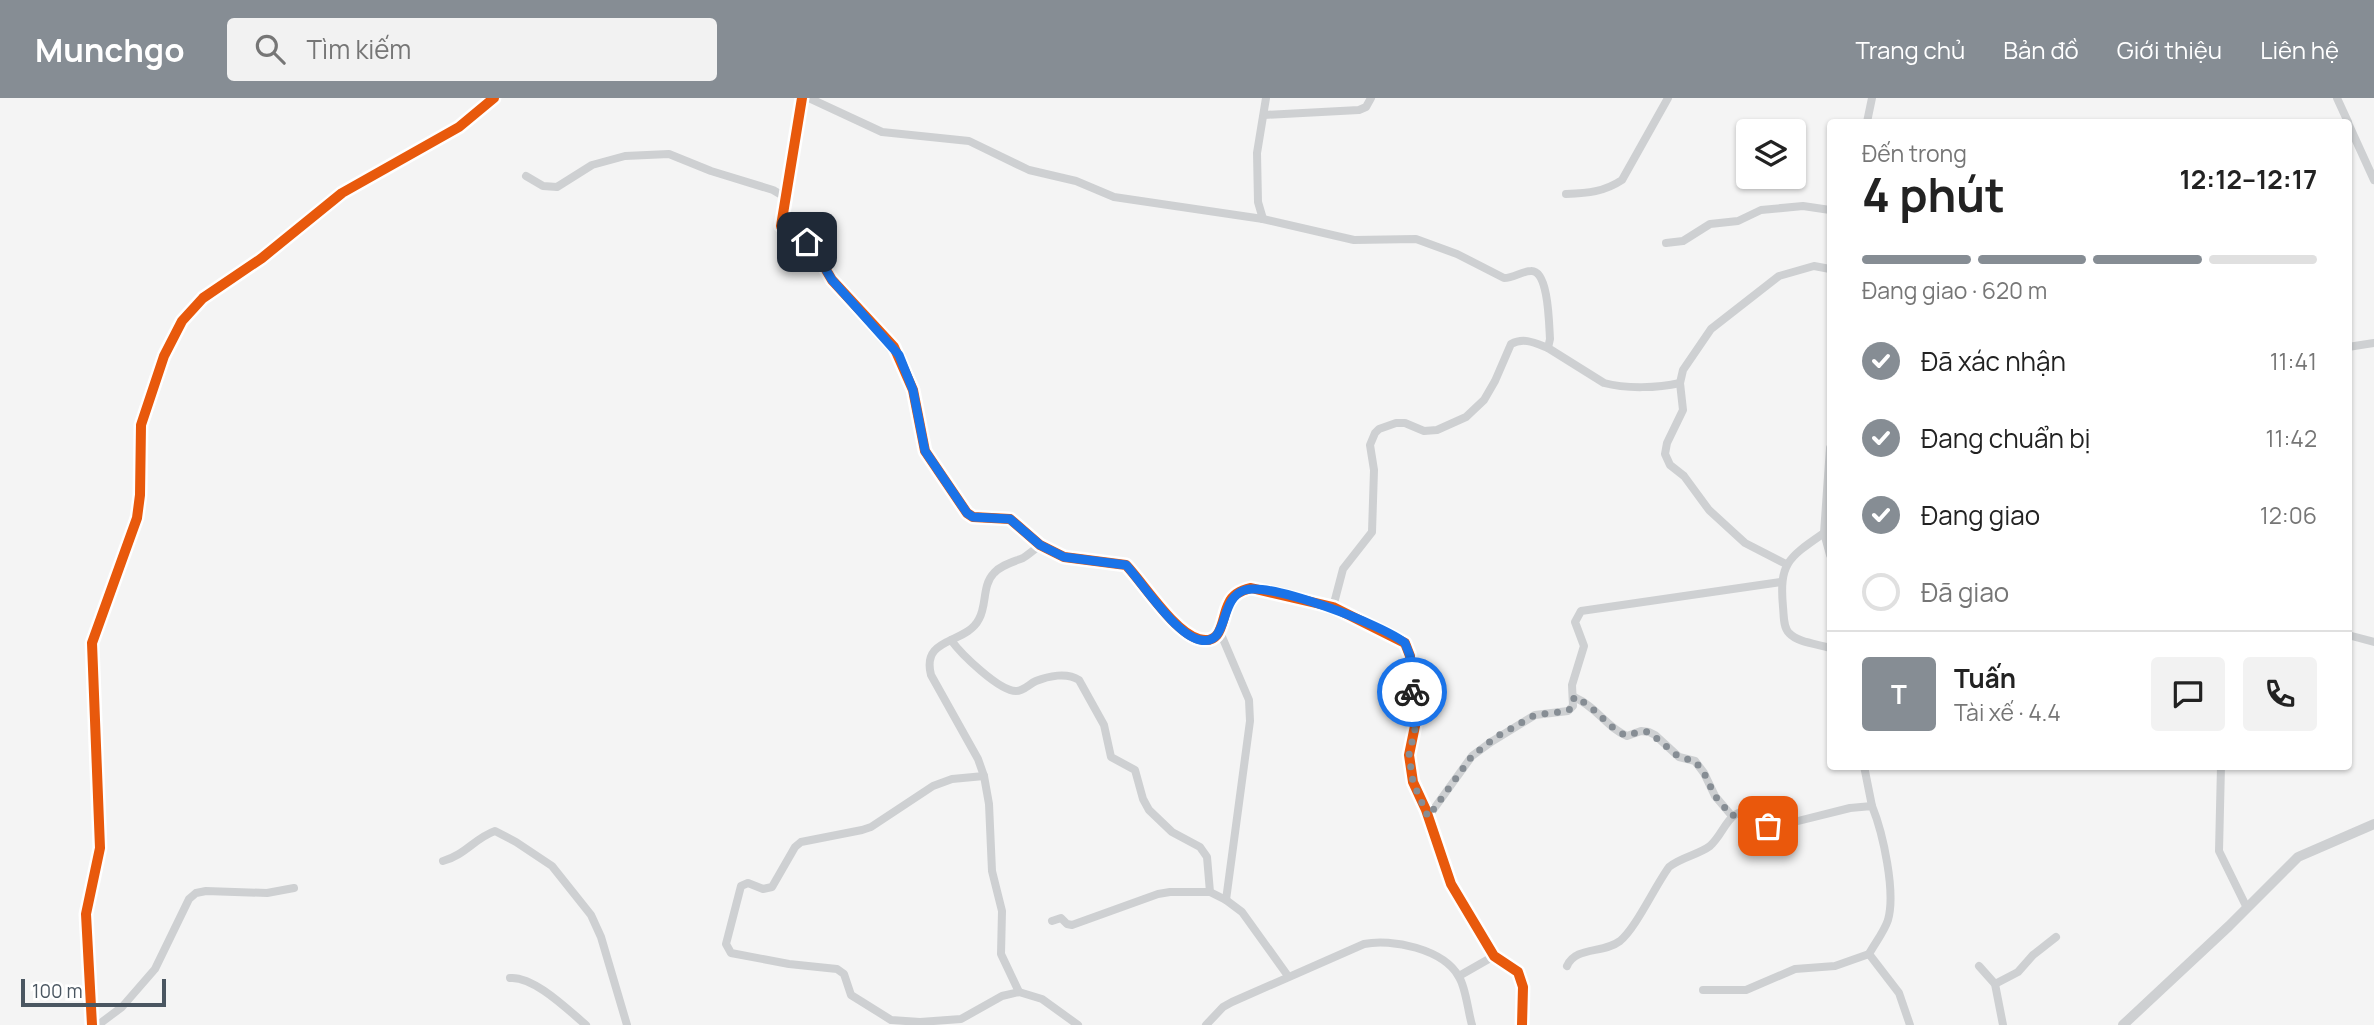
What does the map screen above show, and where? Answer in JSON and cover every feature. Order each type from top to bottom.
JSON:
[{"type":"street","points":[[92,1025],[86,914],[100,848],[96,723],[90,657],[95,628],[137,518],[141,425],[163,356],[182,321],[203,298],[262,258],[342,192],[459,127],[494,98]]},
{"type":"street","points":[[802,98],[780,221],[783,230],[812,246],[832,280],[899,355],[913,390],[925,451],[967,513],[973,517],[1010,519],[1040,545],[1064,557],[1126,565],[1160,607],[1187,634],[1202,640],[1215,637],[1220,632],[1229,603],[1242,591],[1251,588],[1333,607],[1400,639],[1409,648],[1416,721],[1409,755],[1413,782],[1451,884],[1494,956],[1518,972],[1523,987],[1522,1025]]},
{"type":"street","points":[[809,98],[882,132],[970,141],[1029,170],[1069,179],[1114,197],[1263,219],[1354,240],[1416,239],[1457,254],[1504,278],[1531,271],[1537,273],[1545,283],[1550,339],[1548,348]]},
{"type":"street","points":[[1263,219],[1258,202],[1256,153],[1266,98]]},
{"type":"street","points":[[1264,115],[1359,110],[1366,107],[1371,98]]},
{"type":"street","points":[[1566,194],[1594,193],[1609,189],[1622,180],[1668,98]]},
{"type":"street","points":[[1868,119],[1872,98]]},
{"type":"street","points":[[2337,98],[2346,119]]},
{"type":"street","points":[[2352,132],[2374,180]]},
{"type":"street","points":[[526,176],[543,186],[558,187],[592,165],[625,156],[669,154],[711,171],[773,190],[785,197]]},
{"type":"street","points":[[1666,243],[1683,241],[1710,224],[1738,221],[1760,210],[1803,206],[1827,210]]},
{"type":"street","points":[[1786,564],[1745,543],[1709,510],[1685,476],[1666,460],[1667,443],[1684,410],[1680,383],[1683,370],[1711,329],[1779,276],[1814,266],[1827,268]]},
{"type":"street","points":[[1333,607],[1343,569],[1372,532],[1374,470],[1370,446],[1379,429],[1405,423],[1424,431],[1437,430],[1466,417],[1484,400],[1511,344],[1518,340],[1530,341],[1548,348],[1594,377],[1613,385],[1668,386],[1680,383]]},
{"type":"street","points":[[2352,346],[2374,343]]},
{"type":"street","points":[[1827,490],[1824,533],[1827,544]]},
{"type":"street","points":[[1824,533],[1786,564],[1780,582],[1788,633],[1827,647]]},
{"type":"street","points":[[1018,992],[1001,954],[1002,911],[991,863],[989,804],[984,776],[978,759],[929,667],[932,652],[969,630],[980,618],[987,582],[991,575],[1040,545]]},
{"type":"street","points":[[1428,817],[1472,756],[1496,737],[1535,715],[1568,711],[1573,706],[1572,685],[1584,646],[1575,622],[1581,611],[1780,582]]},
{"type":"street","points":[[1220,632],[1249,700],[1250,720],[1226,900]]},
{"type":"street","points":[[2352,636],[2374,642]]},
{"type":"street","points":[[951,640],[966,657],[1007,690],[1021,690],[1037,681],[1061,676],[1074,676],[1079,680],[1105,729],[1111,757],[1135,770],[1144,805],[1172,832],[1200,847],[1207,857],[1210,892]]},
{"type":"street","points":[[1574,697],[1594,708],[1617,732],[1627,736],[1641,731],[1649,732],[1679,757],[1695,761],[1715,796],[1732,816]]},
{"type":"street","points":[[1703,990],[1746,990],[1795,969],[1827,968],[1869,954],[1888,920],[1890,899],[1885,849],[1865,770]]},
{"type":"street","points":[[2221,770],[2219,851],[2247,908]]},
{"type":"street","points":[[984,776],[953,779],[933,786],[871,827],[801,842],[795,847],[772,887],[763,890],[748,883],[741,886],[726,944],[731,953],[841,971],[851,995],[886,1018],[897,1021],[961,1019],[1003,996],[1018,992],[1042,999],[1078,1025]]},
{"type":"street","points":[[1567,966],[1576,955],[1620,941],[1669,867],[1674,862],[1709,846],[1732,816],[1749,810],[1756,812],[1768,826],[1774,827],[1850,808],[1872,806]]},
{"type":"street","points":[[2123,1025],[2298,857],[2374,824]]},
{"type":"street","points":[[443,861],[457,857],[486,834],[495,831],[552,866],[597,926],[627,1025]]},
{"type":"street","points":[[98,1025],[122,1007],[155,969],[189,899],[196,893],[267,892],[294,888]]},
{"type":"street","points":[[1052,921],[1061,918],[1067,925],[1072,925],[1158,894],[1210,892],[1226,900],[1247,918],[1288,976]]},
{"type":"street","points":[[1995,984],[2018,972],[2033,955],[2056,937]]},
{"type":"street","points":[[1206,1025],[1223,1007],[1288,976],[1364,944],[1376,942],[1408,945],[1445,963],[1459,976],[1472,1025]]},
{"type":"street","points":[[1869,954],[1899,993],[1910,1025]]},
{"type":"street","points":[[1459,976],[1494,956]]},
{"type":"street","points":[[1979,966],[1995,984],[2003,1025]]},
{"type":"street","points":[[510,978],[518,977],[533,983],[586,1025]]},
{"type":"cycle path","points":[[92,1025],[86,914],[100,848],[92,643],[137,518],[141,425],[164,356],[182,321],[203,298],[262,258],[342,193],[459,127],[494,98]]},
{"type":"cycle path","points":[[802,98],[781,226],[812,246],[832,280],[894,347],[913,390],[925,451],[967,513],[973,517],[1010,519],[1040,545],[1064,557],[1126,565],[1170,618],[1189,635],[1199,639],[1213,638],[1220,629],[1231,600],[1238,593],[1251,588],[1333,607],[1405,643],[1410,656],[1416,721],[1409,755],[1413,782],[1426,810],[1451,884],[1494,956],[1518,972],[1523,987],[1522,1025]]},
{"type":"way so far","points":[[1412,692],[1416,721],[1409,755],[1413,782],[1428,817],[1472,756],[1496,737],[1535,715],[1568,711],[1573,706],[1574,697],[1594,708],[1617,732],[1634,736],[1641,731],[1649,732],[1679,757],[1695,761],[1715,796],[1732,816],[1749,810],[1756,812],[1768,826]]},
{"type":"route","points":[[807,242],[832,280],[899,355],[913,390],[925,451],[967,513],[980,518],[1010,519],[1040,545],[1064,557],[1126,565],[1160,607],[1187,634],[1202,640],[1215,637],[1220,632],[1234,595],[1251,588],[1333,607],[1405,643],[1409,648],[1412,692]]}]
